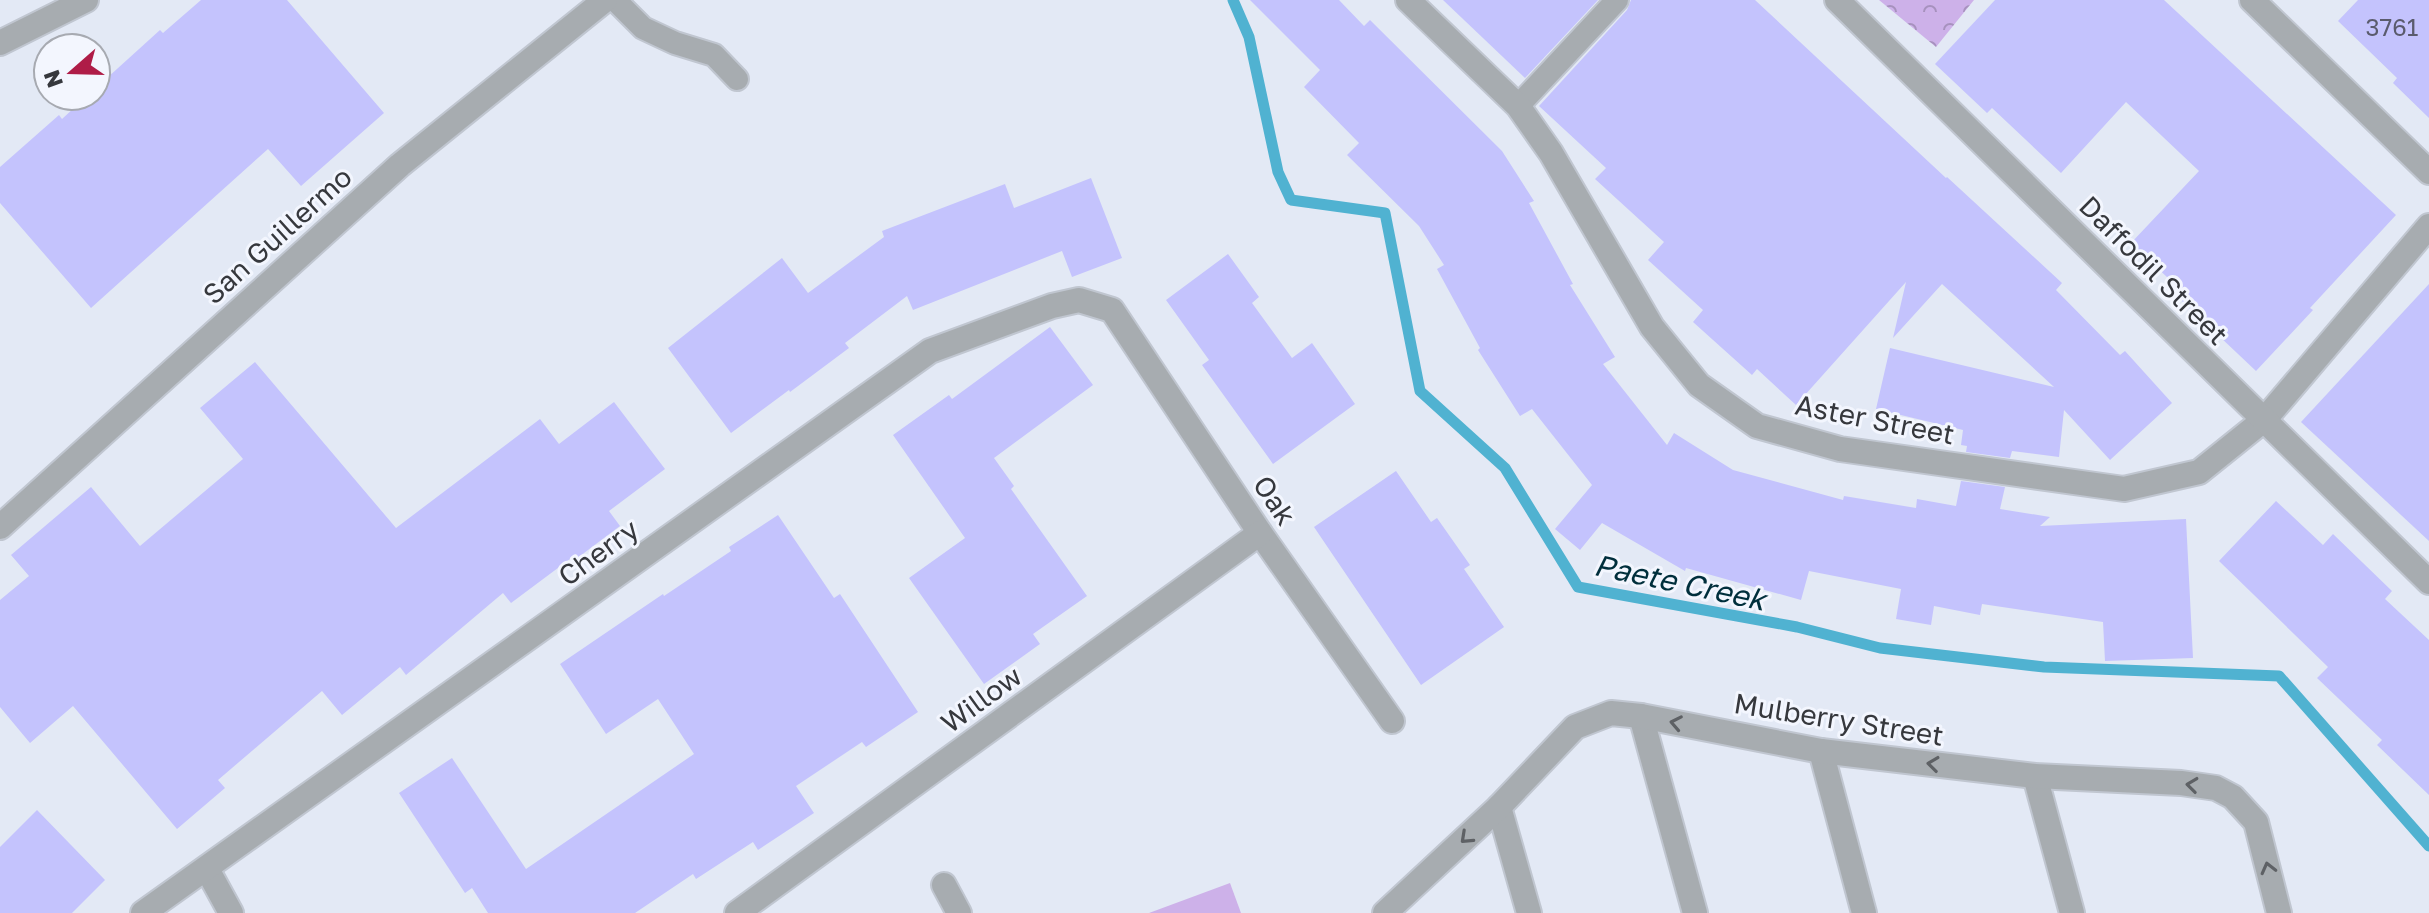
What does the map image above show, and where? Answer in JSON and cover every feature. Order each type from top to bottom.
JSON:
[{"type":"street","points":[[0,43],[86,0]]},
{"type":"street","name":"San Guillermo","points":[[0,527],[400,165],[605,0]]},
{"type":"street","name":"Aster Street","points":[[1408,0],[1518,106],[1551,153],[1652,327],[1699,385],[1757,426],[1840,449],[2124,489],[2199,472],[2265,419],[2429,226]]},
{"type":"street","name":"Daffodil Street","points":[[1837,0],[2429,582]]},
{"type":"street","points":[[2252,0],[2429,172]]},
{"type":"street","name":"Cherry","points":[[143,913],[930,351],[1052,306],[1079,300],[1112,310]]},
{"type":"street","name":"Oak","points":[[1112,310],[1260,533],[1392,721]]},
{"type":"street","name":"Willow","points":[[737,913],[1260,533]]},
{"type":"street","name":"Mulberry Street","points":[[1385,913],[1499,807],[1575,727],[1611,713],[1821,751],[2035,776],[2181,783],[2216,788],[2233,797],[2256,822],[2279,913]]},
{"type":"street","points":[[1641,716],[1695,913]]},
{"type":"street","points":[[1821,751],[1864,913]]},
{"type":"street","points":[[2035,776],[2072,913]]},
{"type":"street","points":[[1499,807],[1529,913]]},
{"type":"street","points":[[207,869],[231,913]]},
{"type":"street","points":[[944,885],[959,913]]},
{"type":"lane","points":[[615,0],[643,28],[675,43],[714,55],[737,79]]},
{"type":"lane","points":[[1518,106],[1617,0]]},
{"type":"green space","points":[[1879,0],[1974,0],[1936,47]]},
{"type":"green space","points":[[1230,883],[1241,913],[1149,913]]},
{"type":"building","points":[[201,0],[287,0],[384,113],[301,186],[268,149],[91,308],[0,203],[0,167],[59,115],[62,119],[70,112],[112,112],[112,74],[160,30],[163,33]]},
{"type":"building","points":[[1250,0],[1339,0],[1364,26],[1370,20],[1502,151],[1534,201],[1529,203],[1573,284],[1570,285],[1615,357],[1603,364],[1667,445],[1674,433],[1733,470],[1843,500],[1844,496],[1916,508],[1917,499],[1956,506],[1961,481],[2005,487],[2000,509],[2050,517],[2040,526],[2186,519],[2193,658],[2105,661],[2103,622],[1982,604],[1980,615],[1934,606],[1931,625],[1896,619],[1901,589],[1809,571],[1801,600],[1686,568],[1685,571],[1602,523],[1580,550],[1555,529],[1592,485],[1532,409],[1520,416],[1478,350],[1480,348],[1437,269],[1444,265],[1419,226],[1347,155],[1359,143],[1304,87],[1320,70]]},
{"type":"building","points":[[1443,0],[1598,0],[1525,78]]},
{"type":"building","points":[[1631,0],[1755,0],[2062,283],[2056,290],[2120,355],[2125,351],[2172,403],[2110,460],[2064,410],[2059,457],[2012,451],[2010,458],[1966,452],[1967,446],[1961,445],[1963,430],[1876,409],[1890,348],[2054,387],[1942,284],[1893,338],[1906,282],[1796,405],[1757,369],[1752,375],[1693,322],[1703,310],[1648,260],[1664,242],[1595,179],[1606,168],[1539,106],[1627,10]]},
{"type":"building","points":[[1995,0],[2164,0],[2396,215],[2256,371],[2182,301],[2187,296],[2131,243],[2199,171],[2126,102],[2061,173],[1992,108],[1987,113],[1935,64]]},
{"type":"building","points":[[2358,0],[2429,0],[2429,118],[2393,83],[2397,78],[2338,21]]},
{"type":"building","points":[[1091,178],[1122,258],[1072,277],[1062,251],[913,310],[907,296],[845,343],[849,348],[731,433],[668,348],[782,258],[808,293],[884,237],[882,231],[1005,184],[1014,208]]},
{"type":"building","points":[[1228,254],[1259,297],[1252,303],[1292,358],[1312,343],[1355,404],[1273,464],[1202,365],[1209,360],[1166,300]]},
{"type":"building","points":[[2429,284],[2429,541],[2301,422]]},
{"type":"building","points":[[1050,327],[1093,385],[994,458],[1014,486],[1011,489],[1087,596],[1033,634],[1040,644],[984,684],[909,578],[965,538],[893,435],[949,395],[952,399]]},
{"type":"building","points":[[255,362],[396,528],[540,419],[559,444],[614,402],[665,469],[609,511],[620,526],[511,603],[503,593],[406,675],[400,667],[342,715],[322,691],[218,780],[225,788],[177,829],[73,706],[30,743],[0,707],[0,600],[29,576],[11,555],[91,487],[140,546],[243,459],[200,408]]},
{"type":"building","points":[[1396,471],[1431,522],[1437,518],[1470,565],[1464,569],[1504,627],[1421,685],[1314,527]]},
{"type":"building","points":[[2276,501],[2323,545],[2333,534],[2392,591],[2385,599],[2429,640],[2429,795],[2377,745],[2382,740],[2317,678],[2328,667],[2219,561]]},
{"type":"building","points":[[778,515],[834,598],[840,594],[918,712],[866,747],[862,742],[796,786],[814,813],[758,850],[753,842],[696,879],[693,874],[635,913],[488,913],[472,888],[465,893],[399,793],[452,758],[526,869],[694,754],[658,699],[606,734],[560,664],[731,551],[729,547]]},
{"type":"building","points":[[37,810],[105,880],[72,913],[0,913],[0,847]]},
{"type":"waterway","name":"Paete Creek","points":[[1233,0],[1249,37],[1278,172],[1291,200],[1385,213],[1420,391],[1505,468],[1578,587],[1797,627],[1880,648],[2044,667],[2279,676],[2429,846]]}]
